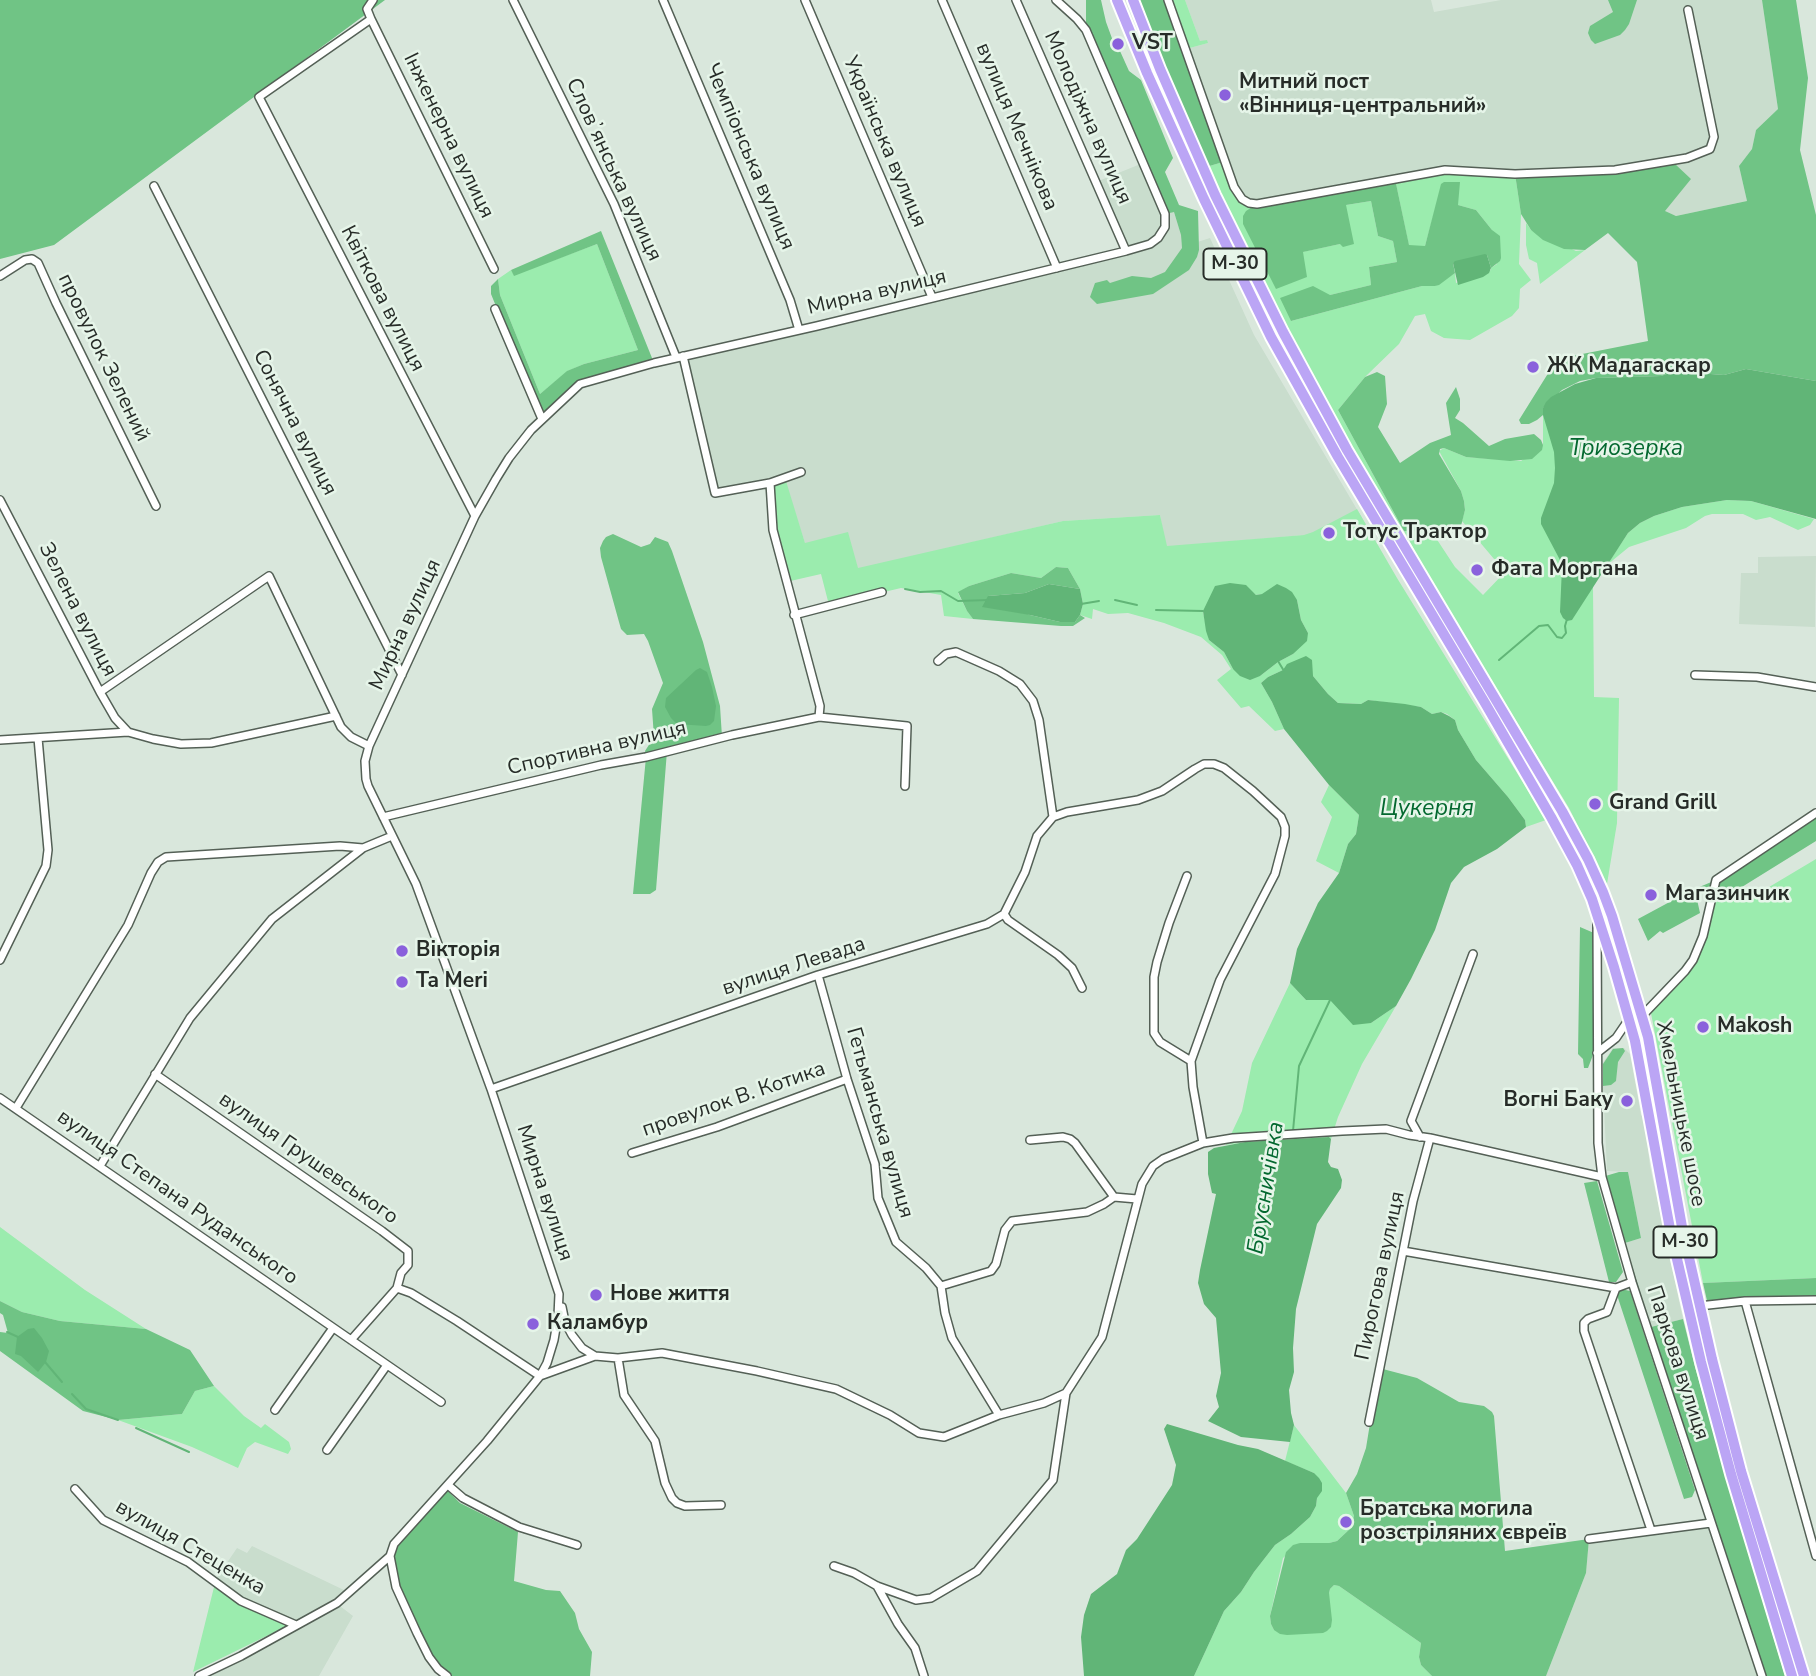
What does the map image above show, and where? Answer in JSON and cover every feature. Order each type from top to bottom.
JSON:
[{"type":"highway","name":"Хмельницьке шосе","points":[[1117,0],[1198,187],[1271,337],[1345,469],[1551,817],[1577,865],[1598,915],[1629,1019],[1670,1229],[1701,1362],[1731,1474],[1792,1676]]},
{"type":"highway","name":"Хмельницьке шосе","points":[[1133,0],[1215,195],[1283,331],[1348,450],[1562,811],[1603,892],[1642,1016],[1699,1306],[1741,1471],[1804,1676]]},
{"type":"highway","points":[[1629,1019],[1642,1016]]},
{"type":"street","points":[[371,19],[367,9],[373,0]]},
{"type":"street","name":"Словʼянська вулиця","points":[[513,0],[614,204],[680,356]]},
{"type":"street","name":"Чемпіонська вулиця","points":[[663,0],[790,300],[799,330]]},
{"type":"street","name":"Українська вулиця","points":[[805,0],[932,298]]},
{"type":"street","name":"вулиця Мечнікова","points":[[942,0],[1057,268]]},
{"type":"street","name":"Молодіжна вулиця","points":[[1016,0],[1126,251]]},
{"type":"street","name":"Мирна вулиця","points":[[198,1676],[241,1656],[337,1603],[390,1556],[394,1544],[540,1376],[554,1340],[559,1294],[491,1088],[416,884],[366,779],[365,761],[369,746],[475,516],[502,468],[519,445],[541,419],[580,384],[680,356],[1126,251],[1150,244],[1158,238],[1165,227],[1165,214],[1086,30],[1056,0]]},
{"type":"street","points":[[1168,0],[1234,187],[1249,203],[1258,204],[1445,170],[1515,174],[1615,170],[1688,158],[1710,149],[1714,136],[1688,10]]},
{"type":"street","name":"Квіткова вулиця","points":[[371,19],[258,97],[475,516]]},
{"type":"street","name":"Інженерна вулиця","points":[[371,19],[494,268]]},
{"type":"street","name":"Сонячна вулиця","points":[[154,186],[402,676]]},
{"type":"street","name":"провулок Зелений","points":[[0,276],[25,260],[32,259],[38,263],[55,303],[156,506]]},
{"type":"street","points":[[495,309],[541,419]]},
{"type":"street","points":[[680,356],[715,493],[770,483],[801,472]]},
{"type":"street","points":[[770,483],[773,530],[820,706],[819,717]]},
{"type":"street","name":"Зелена вулиця","points":[[0,500],[100,692],[115,718],[128,732]]},
{"type":"street","points":[[100,692],[269,576],[346,733],[369,746]]},
{"type":"street","points":[[794,615],[882,593]]},
{"type":"street","points":[[938,661],[946,654],[956,652],[999,671],[1020,684],[1033,701],[1039,720],[1053,817]]},
{"type":"street","points":[[1695,676],[1757,677],[1816,687]]},
{"type":"street","points":[[0,740],[128,732],[153,740],[181,744],[211,743],[337,716]]},
{"type":"street","name":"Спортивна вулиця","points":[[383,817],[819,717],[907,726],[905,786]]},
{"type":"street","points":[[0,960],[46,866],[48,850],[37,738]]},
{"type":"street","points":[[1082,988],[1072,968],[1008,920],[1004,914],[1025,872],[1037,836],[1053,817],[1067,812],[1138,800],[1162,792],[1204,764],[1224,768],[1281,817],[1285,836],[1275,873],[1220,980],[1191,1061],[1203,1143]]},
{"type":"street","points":[[1642,1016],[1693,960],[1703,936],[1716,880],[1816,813]]},
{"type":"street","points":[[100,1166],[190,1018],[272,919],[363,848],[392,836]]},
{"type":"street","points":[[16,1108],[128,925],[158,862],[166,857],[340,846],[363,848]]},
{"type":"street","points":[[1187,876],[1157,962],[1154,977],[1154,1033],[1160,1042],[1191,1061]]},
{"type":"street","name":"вулиця Левада","points":[[491,1088],[818,975],[987,924],[1004,914]]},
{"type":"street","name":"Паркова вулиця","points":[[1598,915],[1598,1143],[1602,1177],[1632,1282],[1762,1676]]},
{"type":"street","points":[[1420,1137],[1411,1121],[1474,954]]},
{"type":"street","name":"Гетьманська вулиця","points":[[818,975],[847,1079],[875,1164],[878,1198],[896,1242],[926,1268],[941,1286]]},
{"type":"street","points":[[1597,1053],[1616,1038],[1629,1019]]},
{"type":"street","name":"вулиця Грушевського","points":[[155,1074],[408,1251],[408,1265],[401,1273],[397,1288],[351,1340]]},
{"type":"street","name":"провулок В. Котика","points":[[632,1153],[717,1127],[847,1079]]},
{"type":"street","name":"вулиця Степана Руданського","points":[[0,1098],[441,1402]]},
{"type":"street","points":[[834,1566],[916,1600],[931,1598],[977,1571],[1053,1480],[1066,1393],[1102,1337],[1142,1184],[1153,1166],[1163,1159],[1203,1143],[1386,1129],[1602,1177]]},
{"type":"street","points":[[1030,1140],[1063,1137],[1070,1139],[1114,1197]]},
{"type":"street","name":"Пирогова вулиця","points":[[1369,1422],[1413,1201],[1430,1138]]},
{"type":"street","points":[[999,1415],[952,1338],[941,1286],[990,1271],[996,1264],[1005,1230],[1012,1221],[1087,1212],[1114,1197],[1137,1199]]},
{"type":"street","points":[[1403,1251],[1616,1287],[1632,1282]]},
{"type":"street","points":[[1616,1287],[1607,1312],[1588,1319],[1584,1323],[1584,1331],[1651,1530]]},
{"type":"street","points":[[397,1288],[411,1293],[457,1321],[540,1376],[595,1356],[618,1358],[662,1353],[836,1389],[890,1415],[919,1433],[944,1437],[999,1415],[1044,1404],[1066,1393]]},
{"type":"street","points":[[559,1294],[565,1322],[572,1335],[582,1348],[595,1356]]},
{"type":"street","points":[[1699,1306],[1745,1301],[1816,1300]]},
{"type":"street","points":[[1745,1301],[1816,1556]]},
{"type":"street","points":[[275,1410],[333,1328]]},
{"type":"street","points":[[618,1358],[624,1395],[655,1441],[665,1483],[672,1498],[685,1506],[721,1505]]},
{"type":"street","points":[[327,1450],[387,1365]]},
{"type":"street","points":[[448,1485],[463,1499],[519,1527],[577,1545]]},
{"type":"street","name":"вулиця Стеценка","points":[[75,1489],[103,1520],[188,1562],[241,1601],[296,1625]]},
{"type":"street","points":[[1589,1539],[1711,1523]]},
{"type":"street","points":[[390,1556],[396,1587],[417,1633],[429,1657],[447,1676]]},
{"type":"street","points":[[877,1586],[915,1648],[924,1676]]},
{"type":"shaded area","points":[[0,0],[385,0],[54,245],[0,259]]},
{"type":"shaded area","points":[[1086,0],[1101,0],[1117,52],[1120,51],[1129,71],[1141,80],[1173,158],[1165,172],[1179,205],[1198,211],[1199,250],[1189,270],[1153,294],[1097,304],[1090,297],[1095,283],[1107,280],[1110,283],[1132,276],[1151,278],[1165,272],[1182,248],[1174,212],[1165,214],[1086,30]]},
{"type":"shaded area","points":[[1138,0],[1165,0],[1223,162],[1206,167]]},
{"type":"shaded area","points":[[1168,0],[1185,0],[1200,41],[1207,40],[1208,43],[1186,49]]},
{"type":"shaded area","points":[[1185,0],[1431,0],[1434,12],[1501,0],[1762,0],[1778,109],[1756,130],[1752,149],[1739,166],[1747,201],[1676,216],[1664,211],[1615,170],[1257,204],[1242,199],[1186,49],[1208,43],[1200,41]]},
{"type":"shaded area","points":[[1608,0],[1637,0],[1625,30],[1620,35],[1595,44],[1588,33],[1590,26],[1613,12]]},
{"type":"shaded area","points":[[1762,0],[1796,0],[1808,78],[1800,150],[1816,215],[1816,381],[1746,369],[1724,375],[1678,370],[1661,376],[1596,378],[1580,381],[1562,390],[1543,408],[1543,415],[1537,420],[1521,424],[1519,420],[1557,359],[1648,341],[1637,262],[1608,233],[1585,250],[1564,249],[1543,240],[1531,230],[1521,214],[1515,174],[1615,170],[1674,160],[1691,179],[1665,211],[1676,216],[1747,201],[1739,166],[1752,149],[1756,130],[1778,109]]},
{"type":"shaded area","points":[[1223,162],[1230,184],[1302,252],[1340,244],[1346,205],[1371,201],[1378,236],[1393,241],[1397,262],[1369,267],[1371,285],[1330,295],[1291,321],[1422,286],[1435,286],[1455,273],[1456,283],[1491,270],[1497,264],[1492,230],[1476,210],[1458,205],[1442,184],[1425,246],[1409,246],[1395,179],[1445,170],[1515,174],[1521,214],[1519,264],[1531,280],[1520,289],[1519,308],[1512,316],[1470,340],[1444,338],[1431,331],[1425,314],[1415,316],[1399,344],[1365,377],[1338,410],[1404,531],[1381,497],[1286,330],[1206,167]]},
{"type":"shaded area","points":[[1143,163],[1174,212],[1182,247],[1210,238],[1254,335],[1378,545],[1373,547],[1304,535],[1166,547],[1160,515],[1063,521],[858,569],[805,543],[785,481],[715,493],[683,356],[1126,251],[1096,182]]},
{"type":"shaded area","points":[[1395,179],[1409,245],[1425,246],[1441,184],[1460,182],[1458,205],[1476,210],[1500,236],[1500,261],[1491,268],[1487,255],[1453,263],[1455,273],[1439,285],[1422,286],[1291,321],[1280,298],[1313,286],[1330,295],[1371,285],[1369,267],[1397,262],[1393,241],[1378,236],[1371,201],[1346,205],[1354,244],[1343,247],[1340,244],[1303,252],[1307,277],[1276,289],[1243,224],[1246,211],[1257,204]]},
{"type":"shaded area","points":[[1526,223],[1531,230],[1576,251],[1585,250],[1540,284],[1537,263],[1529,259]]},
{"type":"shaded area","points":[[601,231],[654,363],[586,381],[542,419],[491,294],[491,286],[498,279],[500,295],[540,394],[567,371],[638,350],[597,244],[514,276],[511,270]]},
{"type":"shaded area","points":[[597,244],[638,350],[584,364],[568,371],[540,394],[500,295],[498,279],[511,270],[514,275]]},
{"type":"shaded area","points":[[1377,372],[1385,376],[1387,404],[1378,427],[1400,463],[1430,443],[1451,435],[1446,403],[1456,387],[1460,410],[1455,418],[1489,446],[1505,439],[1534,434],[1541,440],[1542,450],[1532,459],[1510,461],[1466,457],[1444,448],[1440,449],[1439,454],[1464,501],[1461,526],[1432,532],[1404,531],[1338,410],[1365,377]]},
{"type":"shaded area","points":[[1547,405],[1581,599],[1593,586],[1594,697],[1619,698],[1617,823],[1607,884],[1569,808],[1431,581],[1404,531],[1432,532],[1455,567],[1483,595],[1505,572],[1462,521],[1465,510],[1461,491],[1439,451],[1444,448],[1466,457],[1521,461],[1543,445],[1543,415]]},
{"type":"shaded area","points":[[786,481],[805,543],[848,532],[858,568],[1063,521],[1160,515],[1167,546],[1304,535],[1357,509],[1546,820],[1526,827],[1525,820],[1508,797],[1476,760],[1455,720],[1441,712],[1432,714],[1421,707],[1368,700],[1361,704],[1338,703],[1313,676],[1283,670],[1261,683],[1284,729],[1275,731],[1249,706],[1241,708],[1217,680],[1231,669],[1222,655],[1201,637],[1128,613],[1108,614],[1093,609],[1092,619],[1080,615],[1083,604],[1080,589],[1068,568],[1056,567],[1041,578],[1011,573],[969,586],[958,593],[973,619],[944,616],[941,595],[901,588],[829,605],[821,574],[786,582],[773,530],[770,483]],"holes":[[[1251,591],[1256,595],[1297,600],[1301,620],[1308,633],[1293,654],[1260,676],[1233,669],[1224,652],[1209,640],[1203,612]]]},
{"type":"shaded area","points":[[1727,500],[1751,501],[1814,519],[1810,525],[1798,530],[1770,517],[1756,520],[1743,514],[1712,514],[1686,528],[1629,547],[1607,565],[1628,533],[1640,523],[1682,507]]},
{"type":"shaded area","points":[[613,534],[641,547],[650,544],[655,537],[668,542],[703,642],[720,706],[722,737],[667,751],[656,890],[650,894],[633,894],[645,751],[654,737],[652,709],[663,683],[644,634],[627,635],[621,629],[600,548],[606,537]]},
{"type":"shaded area","points":[[1816,556],[1815,627],[1739,624],[1741,573],[1758,573],[1758,557]]},
{"type":"shaded area","points":[[1056,567],[1068,568],[1080,589],[1049,584],[1025,593],[988,596],[1030,615],[1060,622],[1075,622],[1080,615],[1085,618],[1073,626],[973,619],[958,592],[1011,573],[1041,578]]},
{"type":"shaded area","points":[[1329,785],[1359,815],[1356,834],[1348,844],[1339,873],[1316,861],[1332,817],[1321,802]]},
{"type":"shaded area","points":[[1816,813],[1816,841],[1729,895],[1712,885],[1696,895],[1700,913],[1663,933],[1660,931],[1648,941],[1638,919],[1716,880]]},
{"type":"shaded area","points":[[1816,859],[1816,1278],[1703,1283],[1650,1008],[1693,960],[1711,900],[1749,899]]},
{"type":"shaded area","points":[[1580,927],[1594,933],[1593,1055],[1588,1068],[1584,1068],[1583,1059],[1578,1054]]},
{"type":"shaded area","points":[[1290,983],[1306,1000],[1330,1000],[1371,1023],[1396,1006],[1362,1064],[1331,1139],[1329,1137],[1226,1145],[1242,1111],[1252,1063]]},
{"type":"shaded area","points":[[1613,1048],[1624,1048],[1630,1054],[1641,1115],[1644,1117],[1650,1166],[1683,1319],[1651,1327],[1625,1243],[1641,1238],[1628,1172],[1607,1171],[1602,1064]]},
{"type":"shaded area","points":[[1623,1048],[1625,1051],[1618,1062],[1616,1081],[1603,1086],[1603,1064],[1613,1049]]},
{"type":"shaded area","points":[[1628,1172],[1641,1238],[1625,1243],[1651,1327],[1683,1319],[1785,1676],[1762,1676],[1711,1523],[1602,1177]]},
{"type":"shaded area","points":[[1597,1181],[1623,1272],[1616,1282],[1609,1282],[1584,1183]]},
{"type":"shaded area","points":[[0,1227],[85,1290],[146,1329],[60,1321],[22,1312],[0,1301]]},
{"type":"shaded area","points":[[1816,1278],[1816,1300],[1708,1305],[1703,1283]]},
{"type":"shaded area","points":[[1621,1289],[1630,1291],[1695,1490],[1692,1497],[1684,1499],[1617,1295]]},
{"type":"shaded area","points":[[0,1301],[22,1312],[60,1321],[146,1329],[190,1350],[214,1386],[195,1391],[182,1414],[118,1420],[83,1411],[0,1351],[0,1332],[8,1333],[0,1313]]},
{"type":"shaded area","points":[[1379,1368],[1417,1378],[1459,1402],[1484,1406],[1492,1412],[1505,1551],[1589,1539],[1586,1573],[1546,1676],[1432,1676],[1421,1665],[1421,1643],[1334,1585],[1329,1593],[1332,1620],[1327,1631],[1287,1635],[1274,1630],[1270,1616],[1286,1552],[1293,1545],[1300,1543],[1337,1541],[1352,1527],[1354,1516],[1346,1493],[1357,1474],[1366,1448]]},
{"type":"shaded area","points":[[214,1386],[244,1416],[261,1428],[265,1424],[289,1442],[291,1449],[288,1454],[255,1442],[247,1448],[238,1468],[192,1447],[118,1420],[182,1414],[195,1391]]},
{"type":"shaded area","points":[[1294,1425],[1346,1493],[1354,1522],[1337,1541],[1300,1543],[1283,1558],[1270,1616],[1274,1630],[1329,1593],[1334,1585],[1339,1586],[1421,1643],[1421,1665],[1432,1676],[1194,1676],[1224,1611],[1275,1545],[1310,1517],[1316,1506],[1314,1473],[1285,1461]]},
{"type":"shaded area","points":[[447,1490],[460,1503],[518,1532],[514,1581],[560,1591],[575,1613],[579,1629],[592,1652],[590,1676],[451,1676],[440,1667],[398,1585],[393,1563],[397,1545]]},
{"type":"shaded area","points":[[1711,1523],[1762,1676],[1546,1676],[1586,1573],[1589,1539]]},
{"type":"shaded area","points":[[252,1546],[346,1591],[335,1601],[293,1623],[242,1599],[216,1579],[237,1548],[247,1553]]},
{"type":"shaded area","points":[[216,1579],[242,1599],[293,1623],[193,1672]]},
{"type":"shaded area","points":[[340,1606],[353,1616],[319,1676],[208,1676]]},
{"type":"water","points":[[1485,254],[1491,268],[1489,273],[1458,285],[1453,263]]},
{"type":"water","name":"Триозерка","points":[[1746,369],[1816,381],[1816,519],[1751,501],[1727,500],[1682,507],[1654,516],[1628,533],[1572,620],[1567,621],[1560,612],[1562,567],[1541,524],[1554,483],[1555,468],[1554,452],[1543,415],[1546,402],[1575,384],[1596,378],[1661,376],[1678,370],[1724,375]]},
{"type":"water","points":[[1230,583],[1246,585],[1256,595],[1277,584],[1286,588],[1297,600],[1301,620],[1308,633],[1307,641],[1293,654],[1250,680],[1233,669],[1224,652],[1209,640],[1206,631],[1203,611],[1215,586]]},
{"type":"water","points":[[1049,584],[1080,589],[1083,604],[1075,622],[1060,622],[982,607],[988,596],[1025,593]]},
{"type":"water","name":"Цукерня","points":[[1306,656],[1312,660],[1313,676],[1338,703],[1361,704],[1368,700],[1405,704],[1421,707],[1432,714],[1441,712],[1455,720],[1476,760],[1525,820],[1526,827],[1497,849],[1464,867],[1451,883],[1435,930],[1396,1006],[1371,1023],[1353,1025],[1330,1000],[1306,1000],[1290,983],[1297,949],[1318,903],[1339,873],[1348,844],[1356,834],[1359,815],[1329,785],[1284,729],[1261,683],[1283,670],[1287,664]]},
{"type":"water","points":[[700,668],[707,672],[712,687],[716,706],[714,721],[706,726],[677,724],[665,707],[666,698]]},
{"type":"water","points":[[1329,1137],[1328,1162],[1331,1167],[1338,1169],[1342,1180],[1341,1188],[1317,1224],[1296,1309],[1294,1372],[1289,1390],[1294,1425],[1290,1442],[1241,1437],[1208,1421],[1219,1407],[1216,1396],[1221,1373],[1216,1318],[1204,1304],[1198,1283],[1216,1194],[1212,1193],[1208,1174],[1208,1152],[1214,1148],[1245,1142]]},
{"type":"water","points":[[34,1328],[49,1351],[46,1362],[38,1372],[21,1356],[15,1354],[17,1337]]},
{"type":"water","points":[[1167,1424],[1258,1449],[1314,1473],[1322,1483],[1322,1491],[1310,1517],[1275,1545],[1224,1611],[1194,1676],[1084,1676],[1081,1637],[1091,1594],[1117,1574],[1126,1550],[1137,1539],[1172,1485],[1176,1465],[1164,1429]]},
{"type":"waterway","points":[[905,589],[920,592],[941,591],[958,601],[988,600]]},
{"type":"waterway","points":[[1115,600],[1137,605]]},
{"type":"waterway","points":[[1081,604],[1099,601]]},
{"type":"waterway","points":[[1156,610],[1203,611]]},
{"type":"waterway","name":"Брусничівка","points":[[1499,660],[1539,626],[1548,625],[1557,637],[1562,638],[1566,633],[1567,619]]},
{"type":"waterway","points":[[1278,661],[1284,671]]},
{"type":"waterway","name":"Брусничівка","points":[[1293,1131],[1299,1066],[1330,1000]]},
{"type":"waterway","points":[[7,1332],[18,1337]]},
{"type":"waterway","points":[[45,1362],[62,1382]]},
{"type":"waterway","points":[[72,1394],[86,1409],[118,1420]]},
{"type":"waterway","points":[[136,1428],[189,1452]]},
{"type":"place","name":"VST","points":[[1118,44]]},
{"type":"place","name":"Митний пост «Вінниця-центральний»","points":[[1225,95]]},
{"type":"place","name":"ЖК Мадагаскар","points":[[1533,367]]},
{"type":"place","name":"Тотус Трактор","points":[[1329,533]]},
{"type":"place","name":"Фата Моргана","points":[[1477,570]]},
{"type":"place","name":"Grand Grill","points":[[1595,804]]},
{"type":"place","name":"Магазинчик","points":[[1651,895]]},
{"type":"place","name":"Вікторія","points":[[402,951]]},
{"type":"place","name":"Ta Meri","points":[[402,982]]},
{"type":"place","name":"Makosh","points":[[1703,1027]]},
{"type":"place","name":"Вогні Баку","points":[[1627,1101]]},
{"type":"place","name":"Нове життя","points":[[596,1295]]},
{"type":"place","name":"Каламбур","points":[[533,1324]]},
{"type":"place","name":"Братська могила розстріляних євреїв","points":[[1346,1522]]}]
